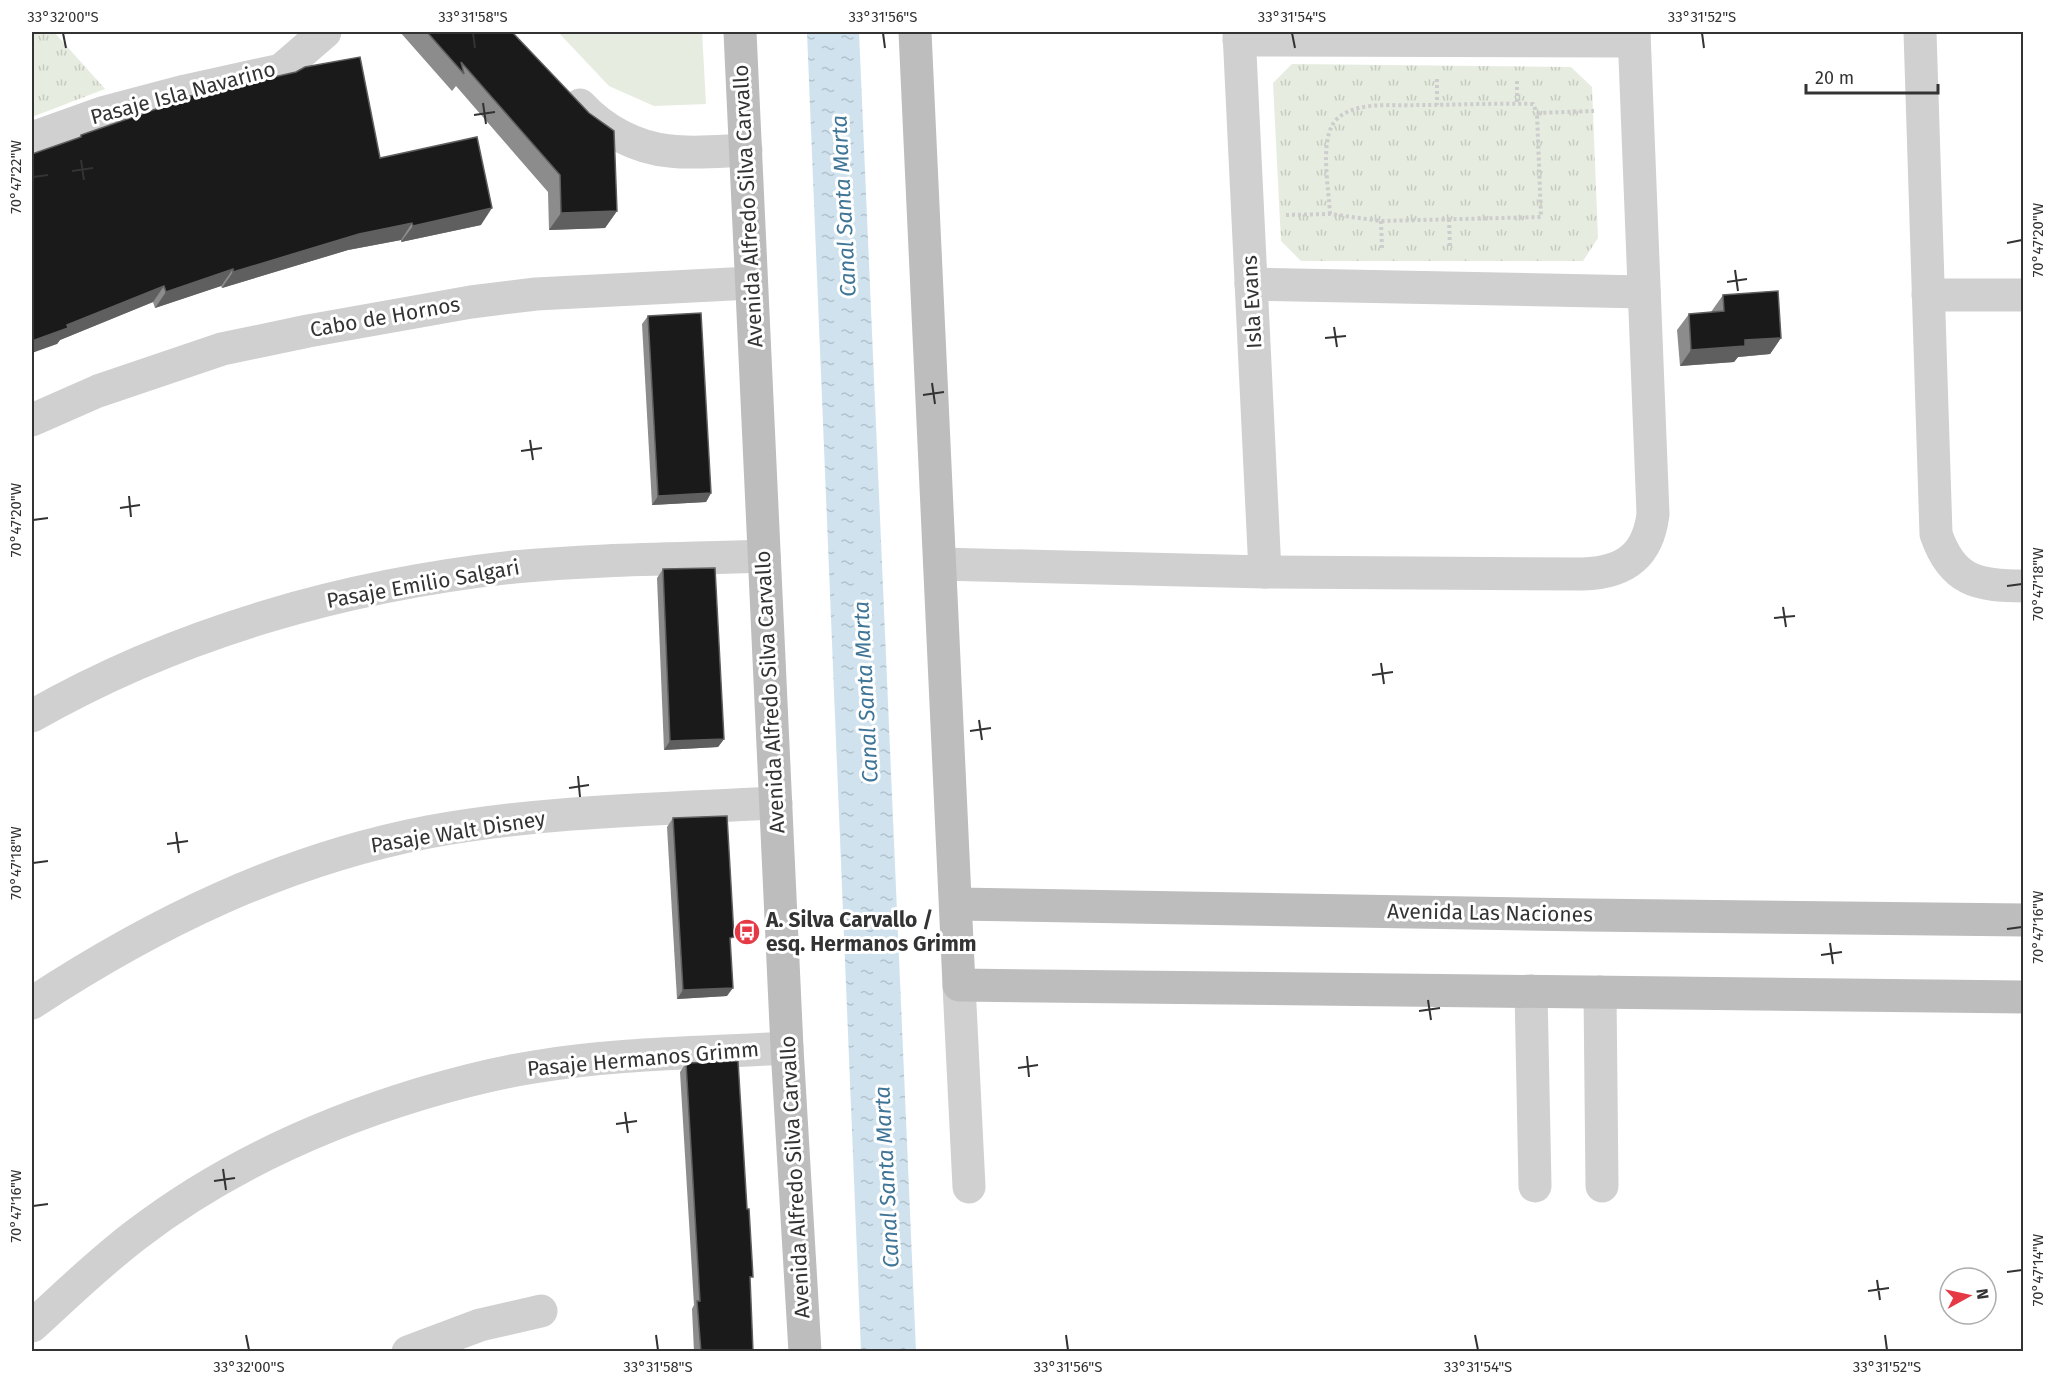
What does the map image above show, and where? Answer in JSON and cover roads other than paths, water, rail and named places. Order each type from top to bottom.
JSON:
[{"type":"street","name":"Pasaje Isla Navarino","points":[[32,138],[112,110],[280,70],[325,32]]},
{"type":"street","name":"Avenida Alfredo Silva Carvallo","points":[[740,32],[787,1048],[805,1352]]},
{"type":"street","points":[[915,32],[969,1187]]},
{"type":"street","points":[[1920,32],[1936,534],[1942,551],[1953,566],[1965,576],[1979,583],[1994,586],[2024,586]]},
{"type":"street","points":[[940,564],[1265,572],[1600,574],[1617,569],[1644,547],[1653,514],[1634,36],[1239,36]]},
{"type":"street","name":"Isla Evans","points":[[1239,36],[1265,572]]},
{"type":"street","points":[[559,83],[591,117],[630,141],[669,151],[746,150]]},
{"type":"street","name":"Cabo de Hornos","points":[[32,420],[98,391],[222,350],[308,331],[471,302],[536,294],[752,283]]},
{"type":"street","points":[[1251,284],[1644,292]]},
{"type":"street","points":[[1928,295],[2024,295]]},
{"type":"street","name":"Pasaje Emilio Salgari","points":[[32,716],[112,675],[191,642],[276,613],[364,590],[516,567],[764,556]]},
{"type":"street","name":"Pasaje Walt Disney","points":[[32,1003],[91,964],[156,928],[224,896],[293,869],[360,848],[428,832],[559,815],[776,803]]},
{"type":"street","name":"Avenida Las Naciones","points":[[956,904],[2024,920]]},
{"type":"street","points":[[959,984],[2024,997]]},
{"type":"street","points":[[1531,991],[1535,1186]]},
{"type":"street","points":[[1600,992],[1602,1186]]},
{"type":"street","name":"Pasaje Hermanos Grimm","points":[[32,1326],[98,1266],[180,1203],[274,1149],[336,1122],[455,1084],[534,1066],[611,1058],[787,1048]]},
{"type":"street","points":[[408,1352],[480,1325],[541,1311]]},
{"type":"water","name":"Canal Santa Marta","points":[[807,32],[859,32],[916,1351],[861,1351]]},
{"type":"place","name":"A. Silva Carvallo / esq. Hermanos Grimm","points":[[747,932]]}]
